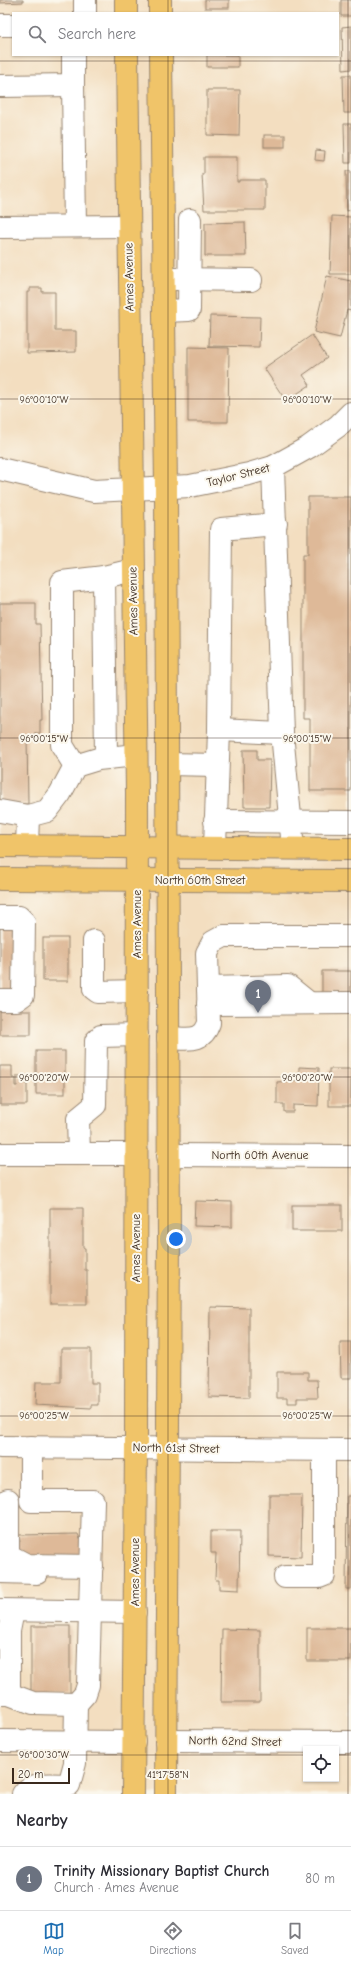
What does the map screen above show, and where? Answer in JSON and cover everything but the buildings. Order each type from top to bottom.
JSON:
[{"type":"main road","points":[[126,0],[126,12]]},
{"type":"main road","points":[[160,0],[160,12]]},
{"type":"main road","name":"Ames Avenue","points":[[127,56],[137,847],[136,1448],[133,1794]]},
{"type":"main road","points":[[161,56],[166,488],[168,1038],[166,1794]]},
{"type":"main road","points":[[0,846],[351,849]]},
{"type":"main road","name":"North 60th Street","points":[[0,879],[351,881]]},
{"type":"street","points":[[85,0],[85,12]]},
{"type":"street","points":[[0,25],[12,24]]},
{"type":"street","points":[[73,56],[75,226]]},
{"type":"street","points":[[0,86],[73,85]]},
{"type":"street","points":[[164,311],[189,310],[190,220]]},
{"type":"street","points":[[0,227],[129,226]]},
{"type":"street","points":[[163,279],[251,280]]},
{"type":"street","name":"Taylor Street","points":[[0,469],[94,491],[166,488],[217,481],[273,466],[309,447],[338,426],[351,413]]},
{"type":"street","points":[[273,466],[282,733],[291,822],[292,848]]},
{"type":"street","points":[[215,847],[219,730],[221,529],[276,524]]},
{"type":"street","points":[[75,766],[62,745],[62,582],[104,577],[133,570]]},
{"type":"street","points":[[104,577],[106,758]]},
{"type":"street","points":[[219,730],[282,733]]},
{"type":"street","points":[[0,811],[28,816],[47,811],[60,794],[75,766],[106,758],[136,755]]},
{"type":"street","points":[[167,764],[217,765]]},
{"type":"street","points":[[27,846],[28,816]]},
{"type":"street","points":[[215,822],[351,822]]},
{"type":"street","points":[[0,917],[18,917],[24,922],[23,995],[16,1000],[0,1000]]},
{"type":"street","points":[[168,1038],[199,1038],[206,1033],[209,1023],[207,953],[213,942],[224,936],[351,936]]},
{"type":"street","points":[[94,941],[94,989],[98,992],[137,991]]},
{"type":"street","points":[[208,996],[288,986],[309,1003],[351,1003]]},
{"type":"street","points":[[79,1154],[78,1119],[95,1105],[96,1041],[101,1036],[137,1036]]},
{"type":"street","points":[[0,1154],[136,1154]]},
{"type":"street","name":"North 60th Avenue","points":[[168,1154],[351,1156]]},
{"type":"street","name":"North 61st Street","points":[[0,1447],[351,1450]]},
{"type":"street","points":[[31,1447],[31,1501]]},
{"type":"street","points":[[285,1577],[319,1577],[324,1575],[324,1450]]},
{"type":"street","points":[[23,1794],[26,1789],[34,1785],[77,1790],[75,1763],[76,1704],[86,1694],[88,1685],[91,1611],[92,1570],[93,1501],[4,1500],[8,1555],[27,1565],[92,1570]]},
{"type":"street","points":[[0,1572],[92,1570]]},
{"type":"street","points":[[76,1704],[33,1704],[4,1694],[9,1631],[7,1610],[135,1612]]},
{"type":"street","points":[[0,1741],[134,1742]]},
{"type":"street","name":"North 62nd Street","points":[[166,1741],[351,1742]]},
{"type":"place","name":"Trinity Missionary Baptist Church","points":[[258,1013]]}]
